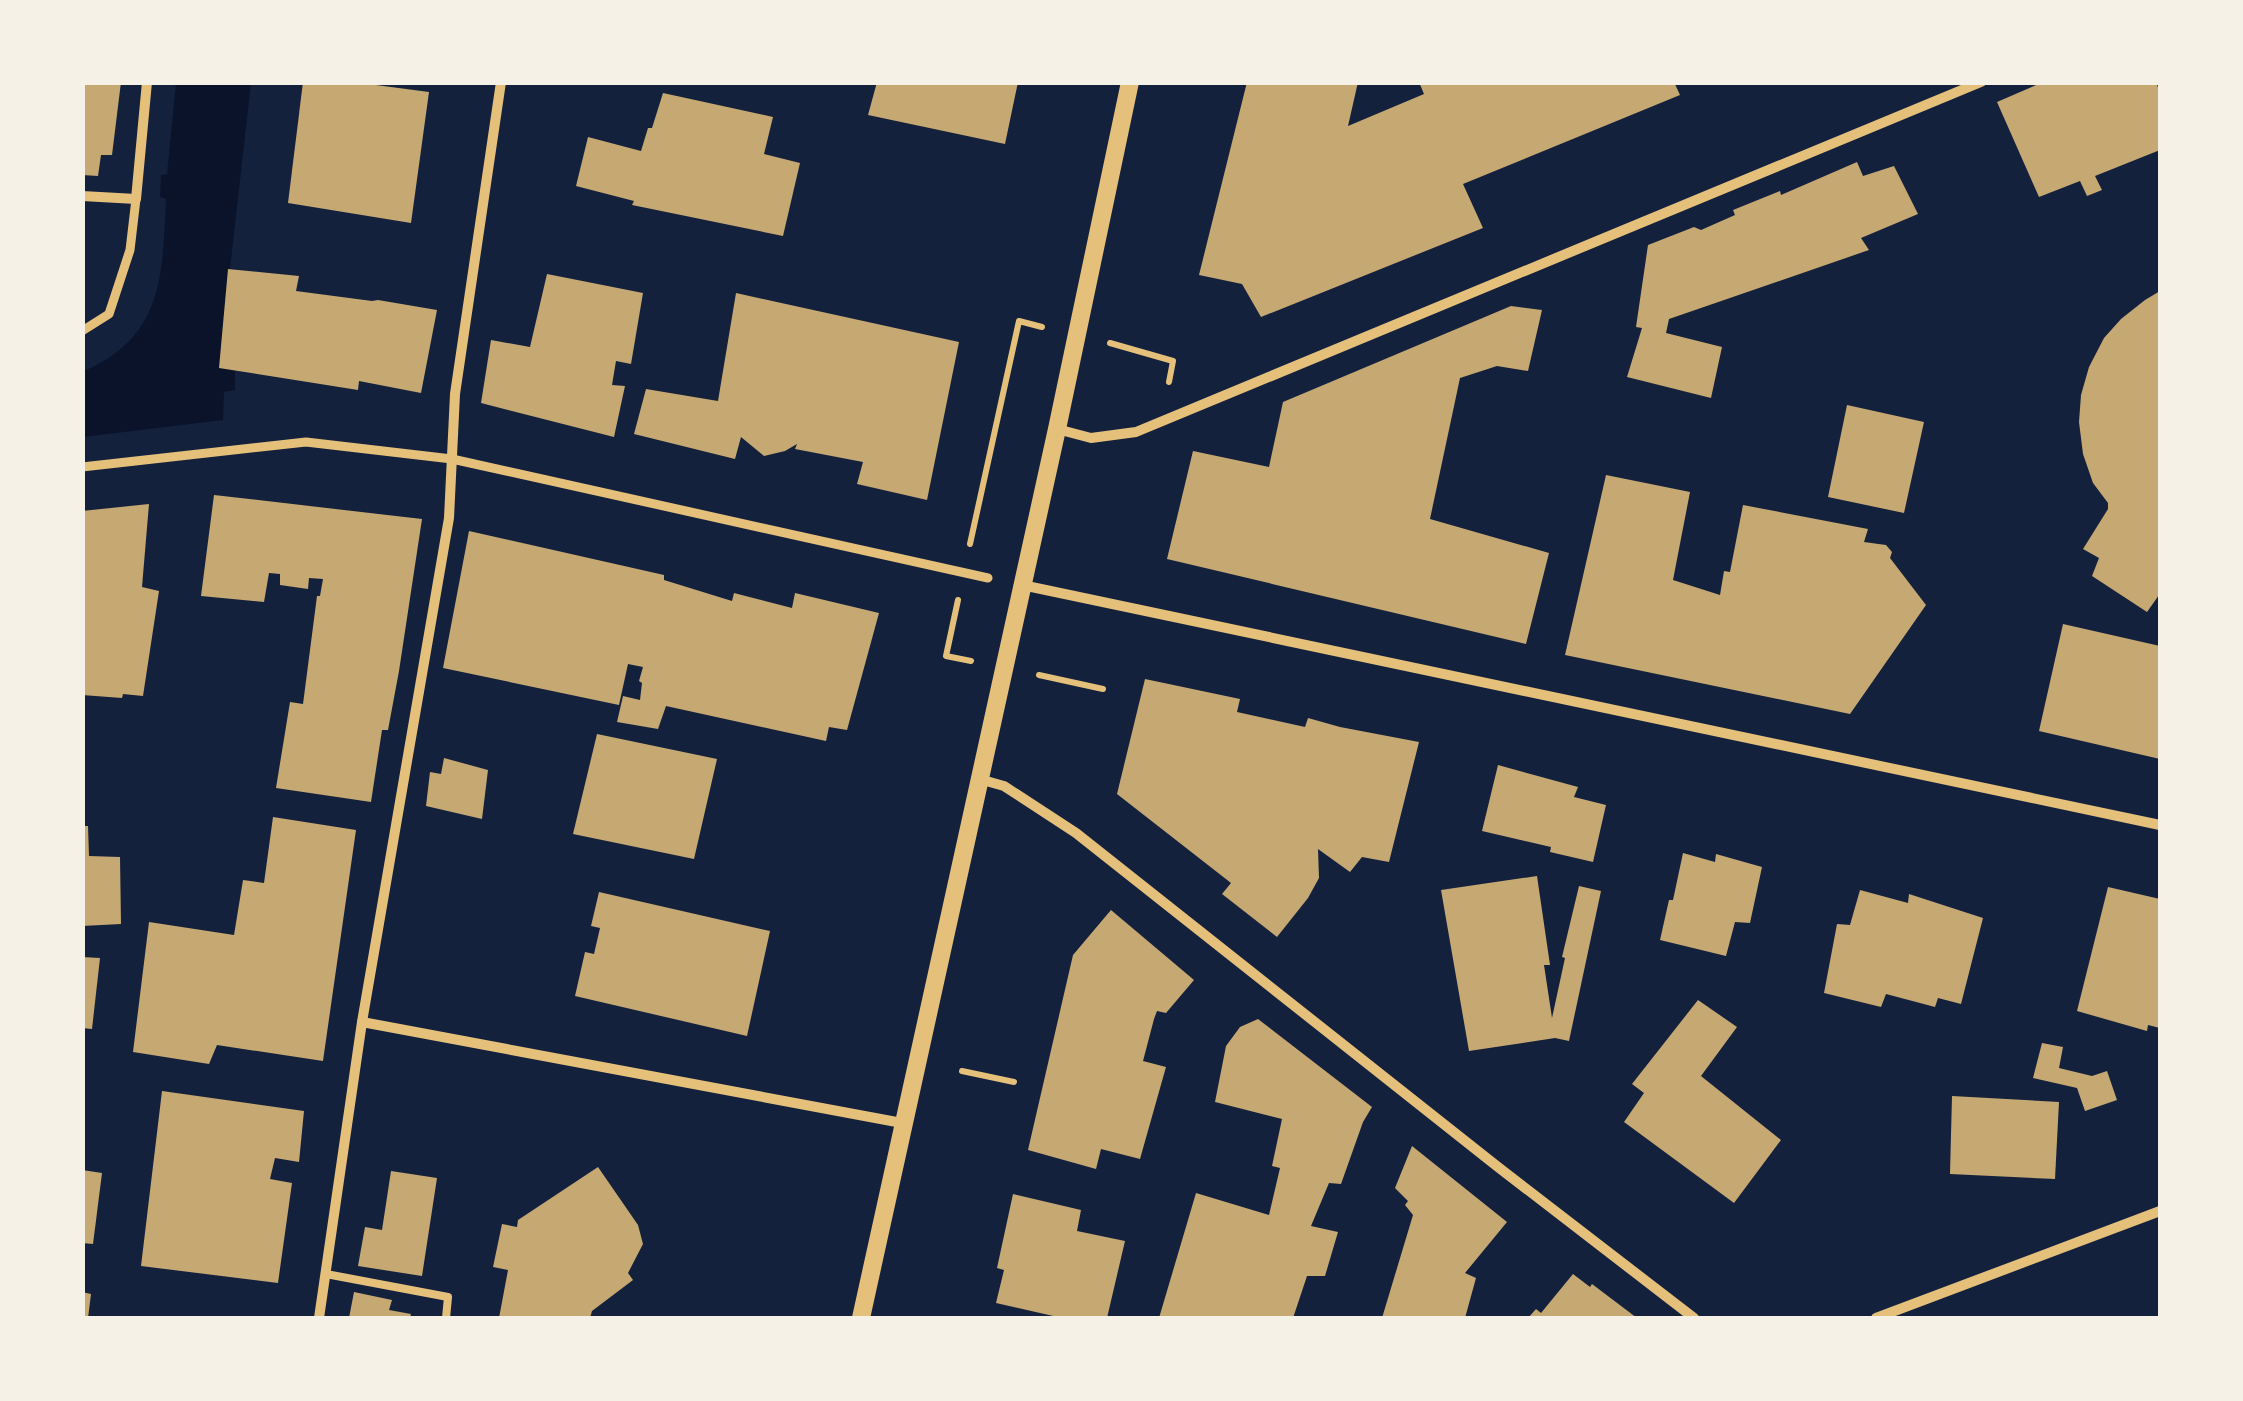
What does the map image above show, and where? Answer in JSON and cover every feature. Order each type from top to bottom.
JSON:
[{"type":"street","points":[[82,331],[108,314],[130,250],[147,82]]},
{"type":"street","points":[[319,1318],[362,1022],[450,518],[455,394],[501,82]]},
{"type":"street","points":[[861,1318],[1130,82]]},
{"type":"street","points":[[1057,429],[1091,438],[1136,432],[1980,82]]},
{"type":"street","points":[[82,196],[136,199]]},
{"type":"street","points":[[82,467],[306,442],[452,459],[988,578]]},
{"type":"street","points":[[1022,585],[2160,826]]},
{"type":"street","points":[[979,779],[1004,786],[1076,832],[1694,1318]]},
{"type":"street","points":[[362,1022],[902,1123]]},
{"type":"street","points":[[1876,1318],[2160,1212]]},
{"type":"lane","points":[[326,1274],[448,1296],[446,1318]]},
{"type":"path","points":[[972,661],[946,656],[1019,321],[1043,328]]},
{"type":"path","points":[[1108,343],[1173,361]]},
{"type":"path","points":[[1038,675],[1103,689]]},
{"type":"path","points":[[962,1070],[1014,1082]]},
{"type":"water","points":[[176,83],[251,83],[219,367],[235,370],[235,390],[224,392],[223,420],[83,437],[82,372],[109,358],[129,341],[144,322],[153,301],[163,254],[166,199],[160,197],[161,175],[167,174]]},
{"type":"building","points":[[82,82],[121,82],[112,155],[101,155],[98,176],[82,175]]},
{"type":"building","points":[[303,82],[353,82],[429,92],[411,223],[288,203]]},
{"type":"building","points":[[877,82],[1018,82],[1005,144],[868,115]]},
{"type":"building","points":[[1247,82],[1358,82],[1348,126],[1424,94],[1419,82],[1674,82],[1680,95],[1463,184],[1483,228],[1261,317],[1242,284],[1199,275]]},
{"type":"building","points":[[2043,82],[2156,82],[2160,93],[2160,150],[2095,176],[2102,190],[2087,196],[2080,181],[2039,197],[1997,102]]},
{"type":"building","points":[[663,93],[773,117],[764,154],[800,163],[783,236],[632,205],[634,201],[576,186],[588,137],[641,151]]},
{"type":"building","points":[[1857,162],[1863,176],[1894,166],[1918,214],[1861,238],[1869,250],[1669,319],[1666,333],[1722,347],[1711,398],[1627,377],[1642,328],[1636,327],[1648,245],[1694,227],[1701,230],[1735,215],[1733,210],[1780,191],[1781,195]]},
{"type":"building","points":[[228,269],[299,276],[296,291],[437,310],[421,393],[359,381],[358,390],[219,368]]},
{"type":"building","points":[[547,274],[643,293],[631,364],[616,361],[612,385],[625,386],[614,437],[481,403],[491,340],[530,347]]},
{"type":"building","points":[[2160,291],[2160,596],[2147,612],[2092,576],[2099,558],[2083,549],[2108,503],[2093,483],[2083,454],[2079,422],[2089,367],[2104,338],[2121,319]]},
{"type":"building","points":[[736,293],[959,342],[927,500],[857,484],[863,462],[795,449],[797,444],[764,456],[741,437],[735,459],[634,434],[646,389],[718,401]]},
{"type":"building","points":[[1511,306],[1542,310],[1528,371],[1497,366],[1460,378],[1430,519],[1549,553],[1526,644],[1167,559],[1193,451],[1269,467],[1283,402]]},
{"type":"building","points":[[1847,405],[1924,422],[1904,513],[1828,497]]},
{"type":"building","points":[[1606,475],[1690,492],[1673,580],[1720,595],[1724,571],[1730,572],[1743,505],[1868,529],[1864,542],[1886,545],[1892,552],[1890,558],[1926,605],[1850,714],[1565,655]]},
{"type":"building","points":[[214,495],[422,519],[399,671],[388,730],[382,730],[371,802],[276,788],[290,702],[303,704],[317,596],[323,579],[309,578],[308,589],[280,585],[280,574],[269,573],[264,602],[201,596]]},
{"type":"building","points":[[149,504],[142,587],[159,591],[143,696],[82,695],[82,511]]},
{"type":"building","points":[[469,531],[664,575],[664,580],[732,601],[734,593],[792,608],[795,593],[879,613],[847,730],[829,727],[826,741],[666,706],[658,729],[617,722],[623,696],[640,700],[643,667],[628,664],[619,705],[443,668]]},
{"type":"building","points":[[2063,624],[2160,646],[2160,759],[2039,731]]},
{"type":"building","points":[[1145,679],[1240,699],[1237,712],[1305,727],[1308,718],[1419,742],[1389,862],[1362,857],[1350,872],[1318,849],[1319,878],[1277,937],[1222,894],[1231,883],[1117,794]]},
{"type":"building","points":[[597,734],[717,759],[694,859],[573,834]]},
{"type":"building","points":[[444,758],[488,770],[482,819],[426,806],[430,772],[441,774]]},
{"type":"building","points":[[1498,765],[1578,787],[1574,797],[1606,805],[1593,862],[1550,852],[1551,847],[1482,831]]},
{"type":"building","points":[[273,817],[356,830],[323,1061],[217,1045],[209,1064],[133,1052],[149,922],[234,935],[243,880],[264,883]]},
{"type":"building","points":[[82,826],[88,826],[89,856],[120,857],[121,924],[82,926]]},
{"type":"building","points":[[1683,853],[1715,862],[1716,854],[1762,867],[1750,923],[1735,922],[1726,956],[1660,940]]},
{"type":"building","points":[[1537,876],[1550,965],[1544,965],[1552,1018],[1579,886],[1601,891],[1569,1041],[1555,1038],[1469,1051],[1441,890]]},
{"type":"building","points":[[2108,887],[2160,899],[2160,1028],[2148,1025],[2147,1031],[2077,1011]]},
{"type":"building","points":[[1860,890],[1908,903],[1909,894],[1983,918],[1961,1004],[1938,998],[1935,1007],[1886,994],[1881,1007],[1824,993],[1837,924],[1850,925]]},
{"type":"building","points":[[599,892],[770,931],[747,1036],[575,996],[585,952],[594,954],[600,928],[591,926]]},
{"type":"building","points":[[1111,910],[1194,980],[1166,1013],[1157,1011],[1154,1019],[1143,1061],[1166,1067],[1140,1159],[1101,1149],[1096,1169],[1028,1150],[1073,955]]},
{"type":"building","points":[[82,957],[100,958],[92,1029],[82,1028]]},
{"type":"building","points":[[1698,1000],[1737,1027],[1701,1076],[1781,1140],[1734,1203],[1624,1122],[1644,1093],[1632,1084]]},
{"type":"building","points":[[1258,1019],[1372,1107],[1341,1184],[1329,1183],[1311,1226],[1338,1232],[1325,1276],[1307,1276],[1293,1318],[1159,1318],[1196,1193],[1269,1215],[1280,1168],[1272,1166],[1282,1119],[1215,1102],[1226,1046],[1240,1027]]},
{"type":"building","points":[[2042,1043],[2063,1047],[2059,1068],[2092,1076],[2107,1071],[2117,1100],[2085,1111],[2077,1088],[2033,1078]]},
{"type":"building","points":[[162,1091],[304,1111],[299,1162],[275,1158],[270,1179],[292,1183],[278,1283],[141,1266]]},
{"type":"building","points":[[1952,1096],[2059,1102],[2055,1179],[1950,1174]]},
{"type":"building","points":[[1412,1146],[1507,1222],[1465,1273],[1476,1278],[1465,1318],[1382,1318],[1413,1215],[1405,1205],[1408,1201],[1395,1188]]},
{"type":"building","points":[[598,1167],[638,1225],[643,1244],[628,1273],[633,1280],[592,1311],[590,1318],[499,1318],[508,1270],[493,1267],[502,1224],[517,1227],[518,1220]]},
{"type":"building","points":[[82,1170],[102,1173],[93,1244],[82,1243]]},
{"type":"building","points":[[391,1171],[437,1178],[422,1276],[358,1266],[365,1227],[382,1230]]},
{"type":"building","points":[[1013,1194],[1081,1210],[1077,1231],[1125,1241],[1107,1318],[1062,1318],[996,1303],[1004,1270],[997,1268]]},
{"type":"building","points":[[1573,1274],[1637,1318],[1528,1318],[1536,1309],[1541,1313]]},
{"type":"building","points":[[82,1292],[91,1294],[88,1318],[82,1318]]},
{"type":"building","points":[[354,1292],[392,1300],[389,1310],[411,1314],[410,1318],[349,1318]]}]
